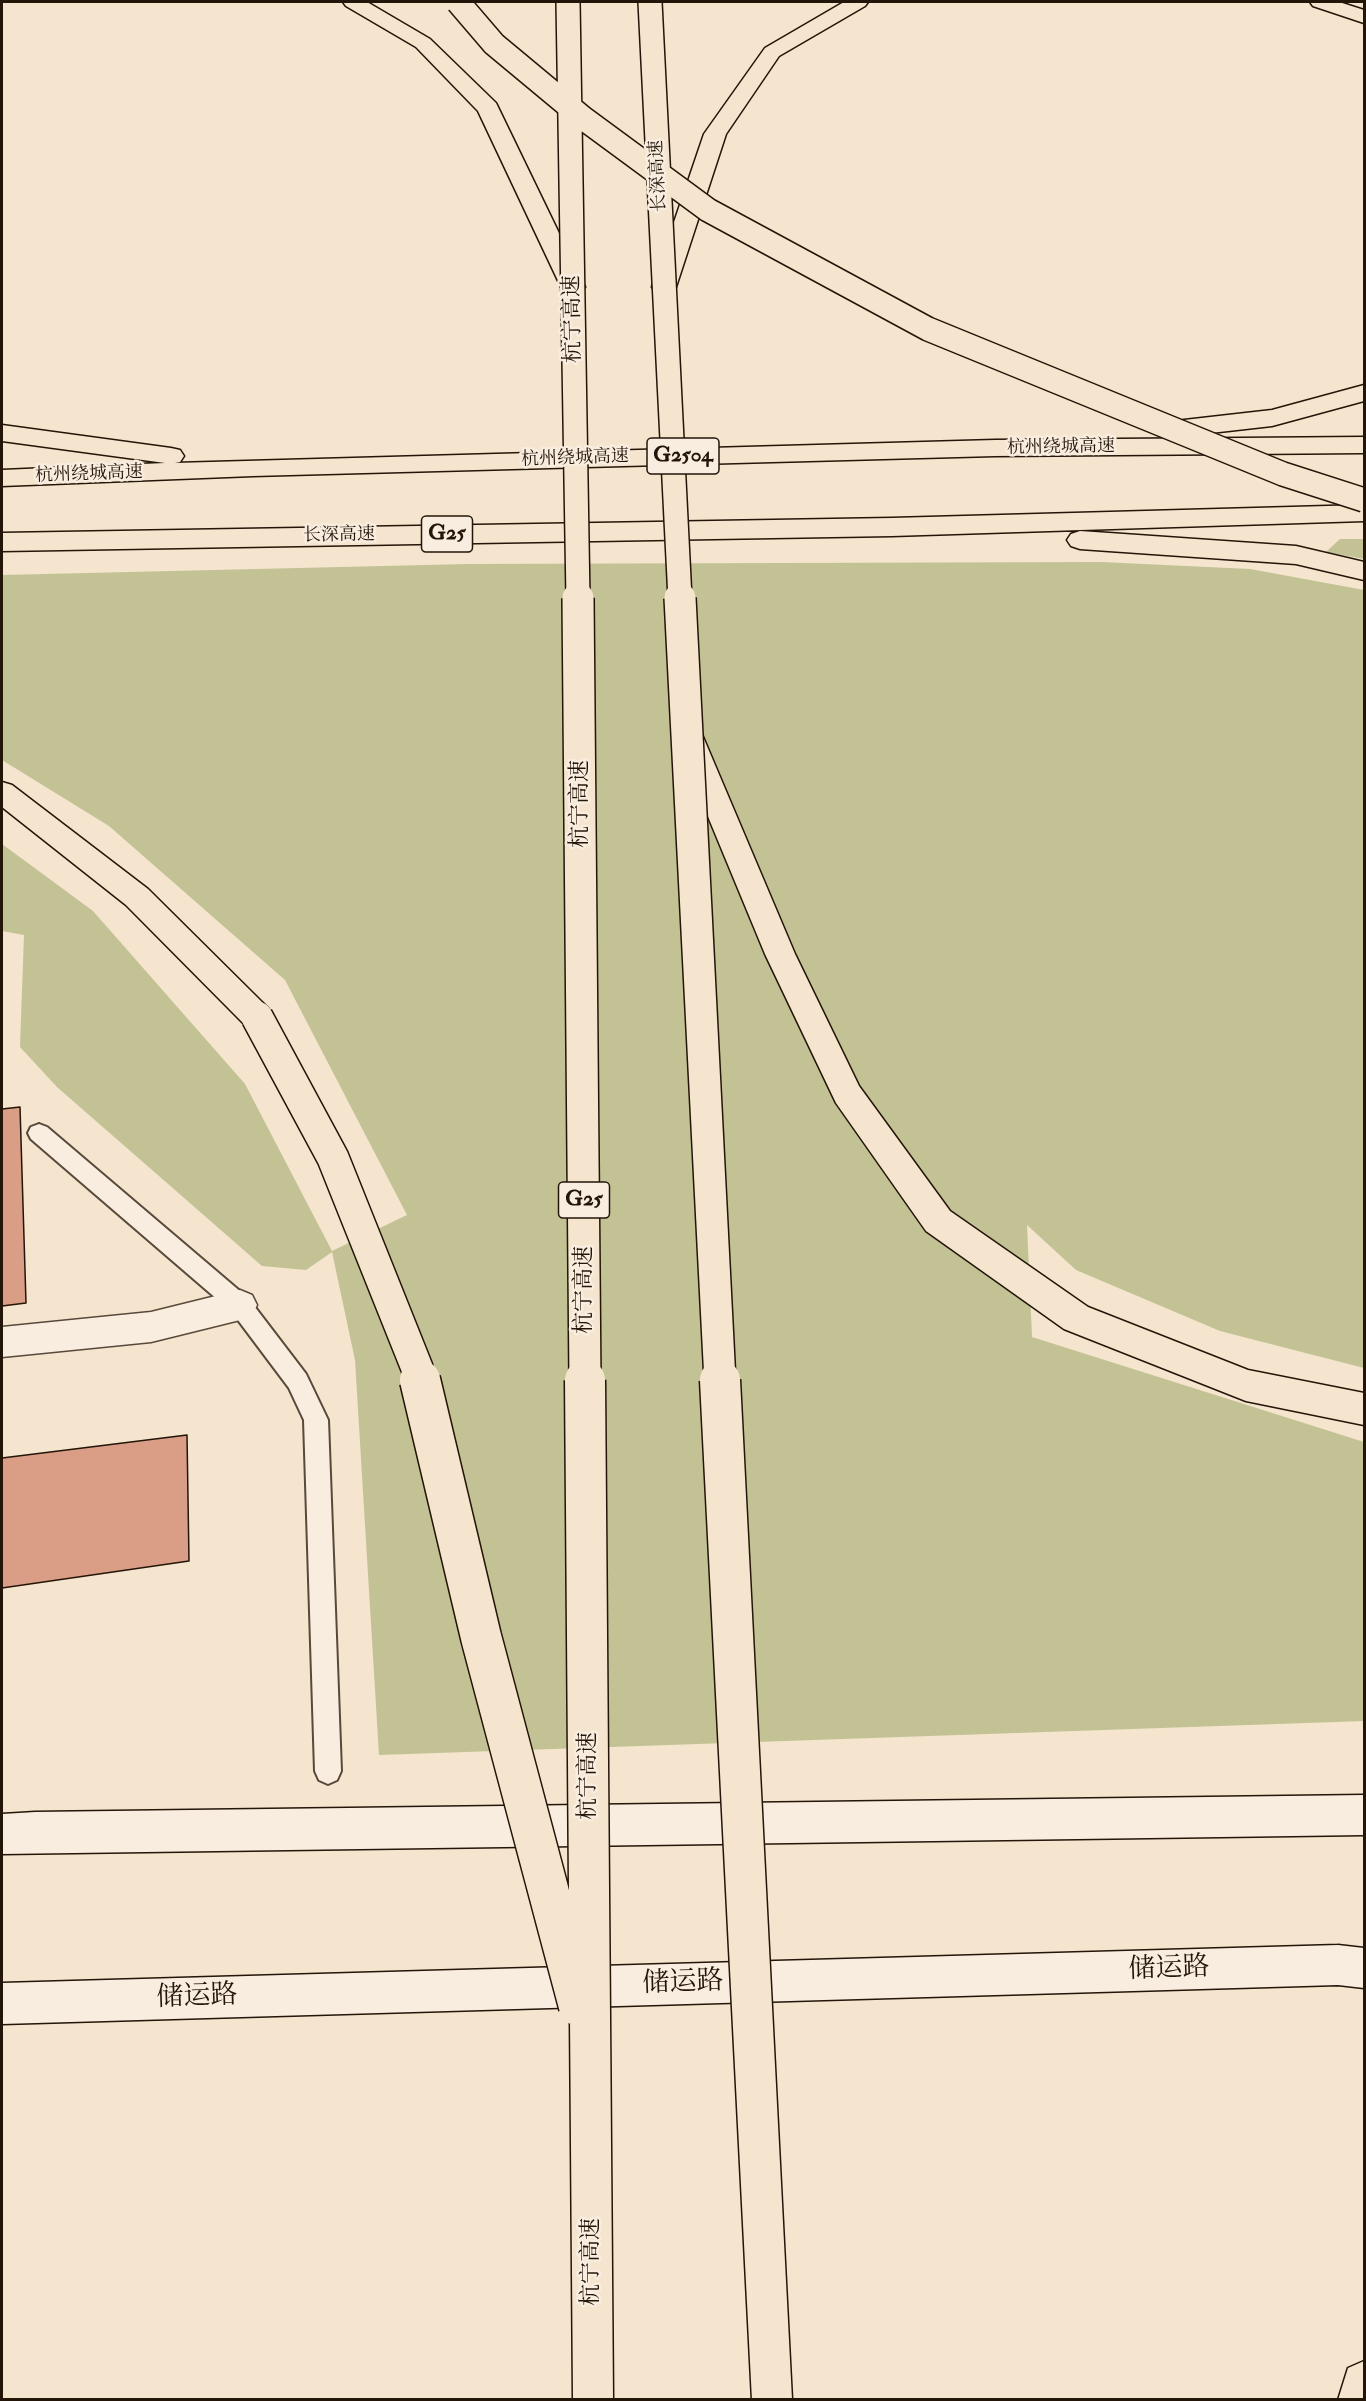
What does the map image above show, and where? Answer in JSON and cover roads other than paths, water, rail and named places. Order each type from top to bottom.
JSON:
[{"type":"highway","points":[[353,2],[423,43],[488,108],[573,287]]},
{"type":"highway","points":[[458,2],[494,44],[584,118],[708,210],[928,329],[1282,474],[1365,500]]},
{"type":"highway","name":"杭宁高速","points":[[568,2],[580,747],[593,2400]]},
{"type":"highway","name":"长深高速","points":[[650,2],[687,732]]},
{"type":"highway","points":[[664,287],[716,134],[772,52],[858,2]]},
{"type":"highway","points":[[1320,2],[1365,18]]},
{"type":"highway","points":[[995,448],[1272,418],[1365,393]]},
{"type":"highway","points":[[2,433],[253,468]]},
{"type":"highway","name":"杭州绕城高速","points":[[2,478],[253,468],[995,448],[1365,444]]},
{"type":"highway","points":[[892,527],[1365,513]]},
{"type":"highway","points":[[892,527],[1296,555],[1365,571]]},
{"type":"highway","name":"长深高速","points":[[2,542],[892,527]]},
{"type":"highway","points":[[687,732],[780,954],[847,1094],[938,1221],[1076,1318],[1246,1385],[1365,1409]]},
{"type":"highway","points":[[687,732],[772,2400]]},
{"type":"highway","points":[[2,792],[137,897],[258,1017],[333,1158],[417,1368],[481,1638],[591,2052]]},
{"type":"highway","points":[[1361,2400],[1365,2384]]},
{"type":"main road","points":[[2,1342],[152,1327],[240,1305]]},
{"type":"main road","points":[[2,1834],[1365,1815]]},
{"type":"main road","name":"储运路","points":[[2,2004],[1326,1966],[1365,1968]]},
{"type":"lane","points":[[39,1133],[240,1305],[298,1382],[316,1420],[328,1771]]}]
